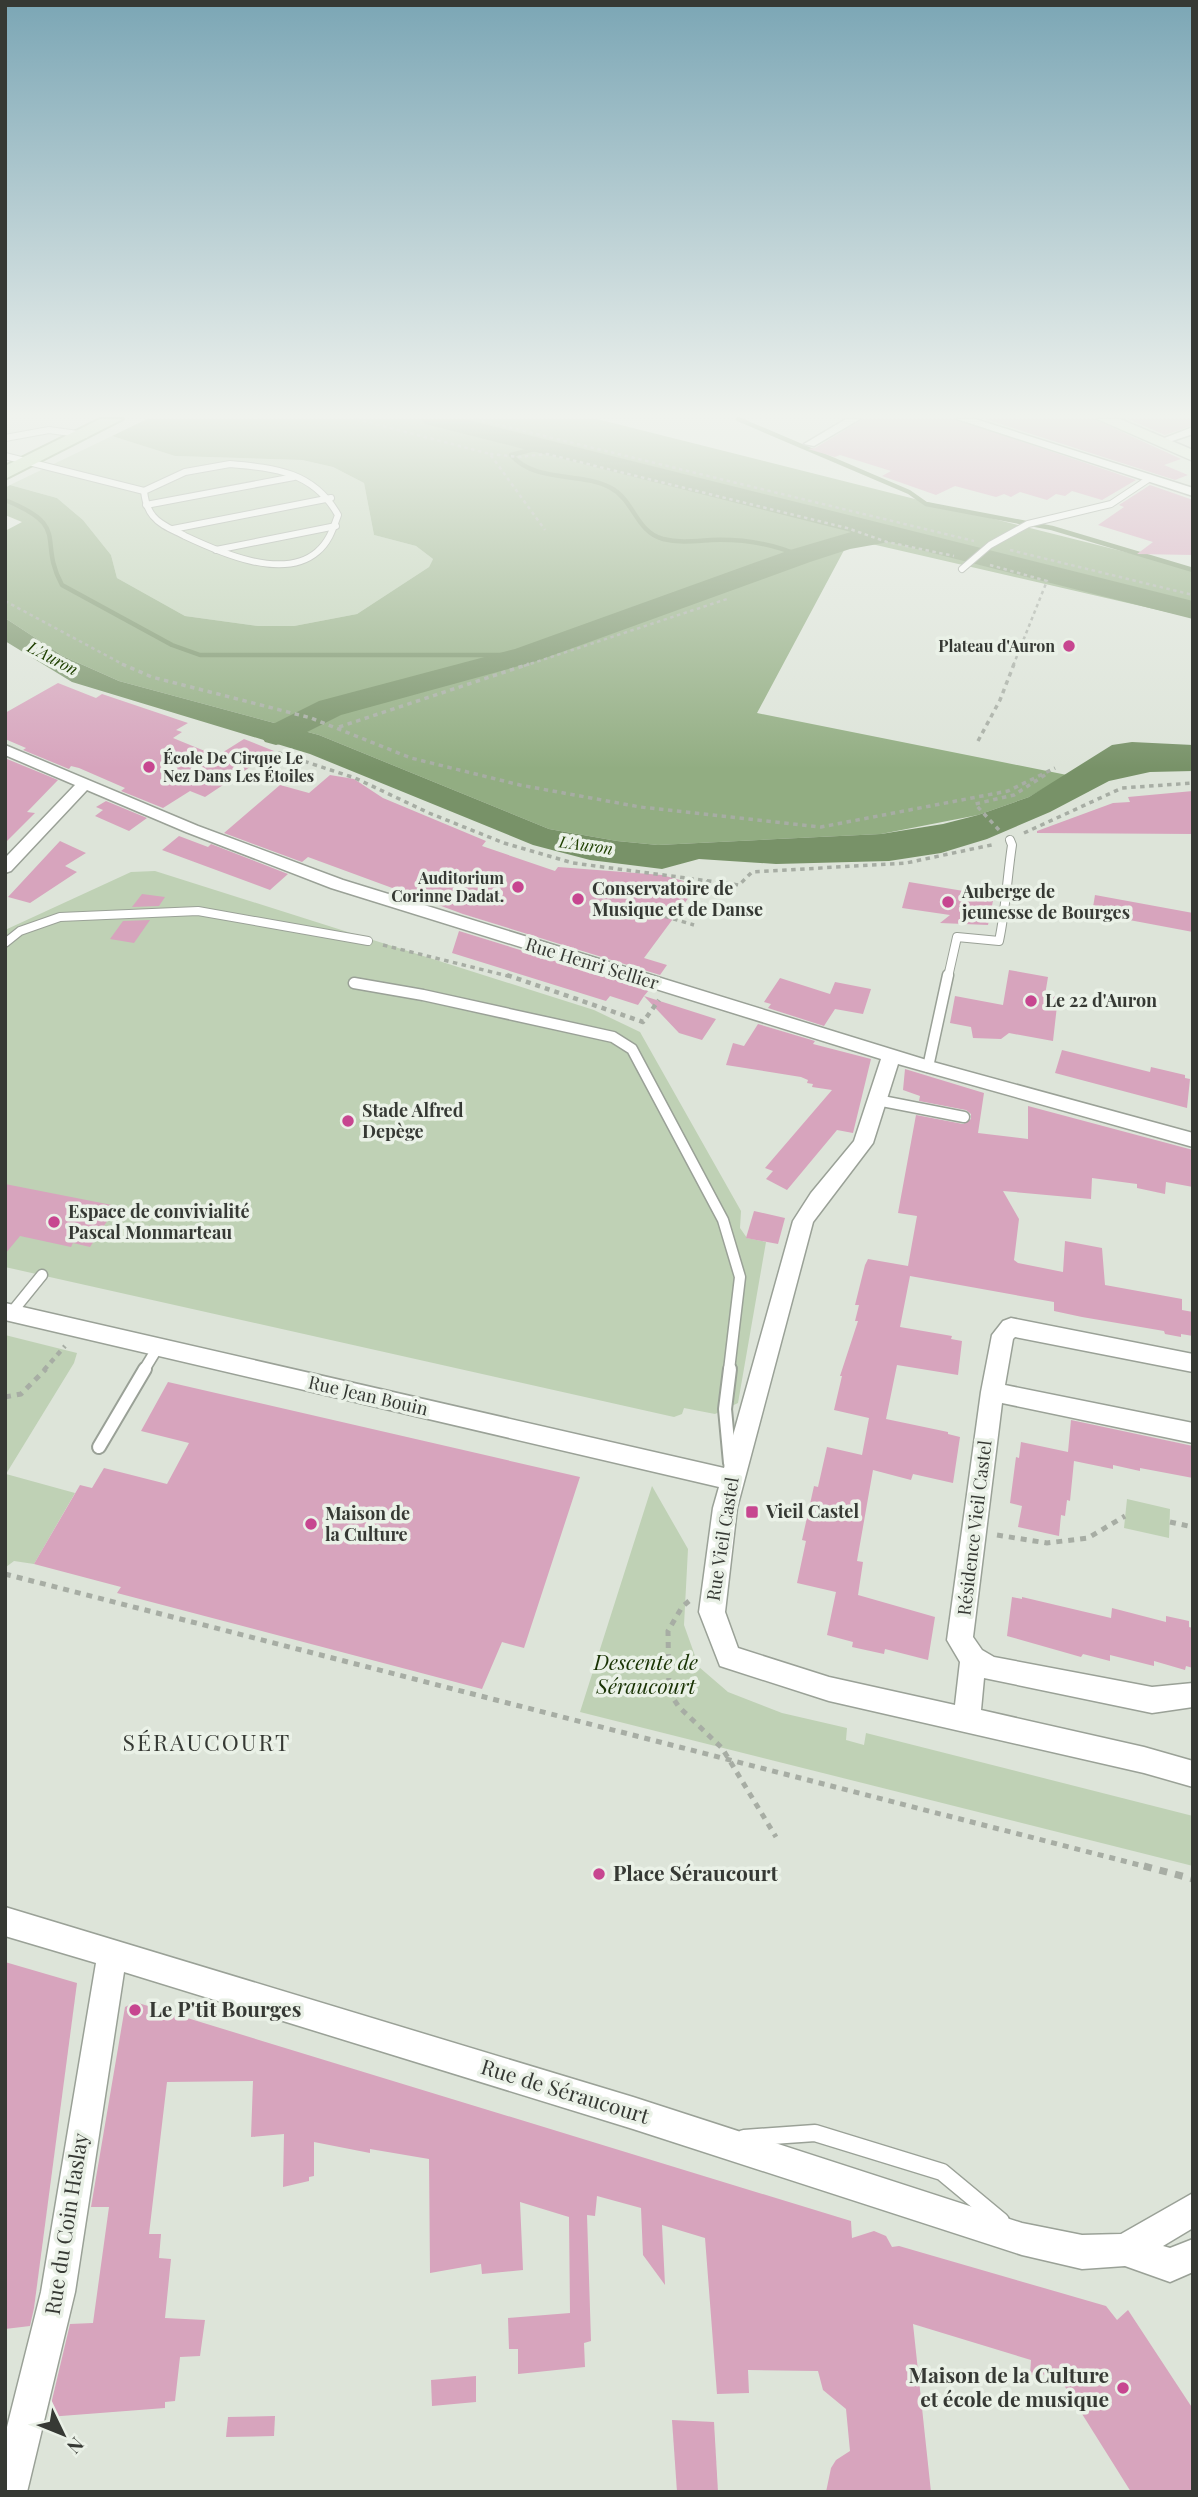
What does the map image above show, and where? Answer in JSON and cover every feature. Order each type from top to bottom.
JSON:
[{"type":"street","name":"Rue Henri Sellier","points":[[5,749],[84,784],[337,884],[891,1056],[1193,1140]]},
{"type":"street","points":[[5,869],[84,784]]},
{"type":"street","name":"Rue Vieil Castel","points":[[891,1056],[863,1143],[818,1198],[803,1221],[754,1409],[731,1480],[716,1562],[712,1612],[729,1657],[829,1689],[1144,1760],[1193,1774]]},
{"type":"street","name":"Rue Jean Bouin","points":[[9,1311],[731,1480]]},
{"type":"street","name":"Résidence Vieil Castel","points":[[967,1719],[973,1659],[960,1640],[992,1392],[1003,1335],[1011,1327],[1193,1363]]},
{"type":"street","points":[[992,1392],[1193,1433]]},
{"type":"street","points":[[973,1659],[990,1668],[1152,1700],[1193,1695]]},
{"type":"street","name":"Rue de Séraucourt","points":[[5,1921],[714,2140],[1022,2239],[1082,2252],[1125,2250],[1170,2265],[1193,2255]]},
{"type":"street","name":"Rue du Coin Haslay","points":[[9,2492],[58,2291],[112,1954]]},
{"type":"street","name":"Rue de Séraucourt","points":[[1125,2250],[1193,2209]]},
{"type":"lane","points":[[185,536],[214,551],[254,563],[286,564],[312,556],[329,544],[332,536]]},
{"type":"lane","points":[[214,551],[290,536]]},
{"type":"lane","points":[[962,569],[990,545],[1007,536]]},
{"type":"lane","points":[[928,1067],[957,937],[999,941],[1008,897],[1004,890],[1012,845],[1010,840]]},
{"type":"lane","points":[[5,943],[20,931],[60,918],[198,911],[368,941]]},
{"type":"lane","points":[[354,983],[423,995],[613,1037],[632,1049],[723,1220],[740,1278],[724,1409],[731,1480]]},
{"type":"lane","points":[[877,1100],[964,1117]]},
{"type":"lane","points":[[9,1311],[42,1275]]},
{"type":"lane","points":[[99,1447],[159,1347]]},
{"type":"path","points":[[869,536],[1047,581],[1000,700],[978,741]]},
{"type":"path","points":[[951,536],[1193,594]]},
{"type":"path","points":[[338,728],[730,598]]},
{"type":"path","points":[[5,601],[112,660],[152,677],[258,702],[338,728],[411,758],[520,785],[640,807],[821,827],[1008,791],[1055,768],[1014,795],[975,804],[1000,831]]},
{"type":"path","points":[[285,765],[275,756],[278,753],[355,778],[429,813],[504,843],[573,863],[739,885],[752,872],[915,863],[958,855],[1010,840],[1122,788],[1193,783]]},
{"type":"path","points":[[708,881],[701,891],[715,895]]},
{"type":"path","points":[[629,906],[694,925]]},
{"type":"path","points":[[368,941],[503,974],[643,1022]]},
{"type":"path","points":[[5,1397],[21,1394],[29,1388],[66,1347],[54,1344]]},
{"type":"path","points":[[974,1531],[1047,1543],[1088,1538],[1125,1516]]},
{"type":"path","points":[[1170,1522],[1193,1527]]},
{"type":"path","points":[[5,1574],[1193,1879]]},
{"type":"path","points":[[668,1631],[669,1692],[679,1707],[722,1748],[776,1838]]},
{"type":"green space","points":[[95,536],[376,536],[416,546],[433,559],[429,567],[357,614],[294,626],[258,626],[185,616],[117,578],[111,555]]},
{"type":"green space","name":"Stade Alfred Depège","points":[[155,871],[594,1010],[640,1032],[741,1211],[740,1228],[747,1238],[766,1242],[738,1403],[715,1414],[684,1408],[682,1414],[674,1417],[5,1267],[5,930],[131,872]]},
{"type":"green space","points":[[5,1335],[77,1353],[74,1363],[6,1474],[75,1493],[34,1564],[14,1561],[6,1567]]},
{"type":"green space","name":"Descente de Séraucourt","points":[[652,1486],[688,1549],[684,1625],[699,1667],[728,1692],[782,1713],[847,1728],[846,1740],[864,1745],[866,1733],[1193,1816],[1193,1866],[580,1712]]},
{"type":"green space","points":[[1127,1499],[1170,1509],[1169,1538],[1124,1528]]},
{"type":"shaded area","points":[[5,536],[95,536],[111,555],[117,578],[185,616],[258,626],[294,626],[357,614],[429,567],[433,559],[416,546],[376,536],[1060,536],[1193,569],[1193,618],[850,539],[757,713],[1067,775],[1029,797],[978,815],[881,834],[658,845],[549,829],[319,735],[119,681],[63,656],[5,618]]},
{"type":"water","name":"L'Auron","points":[[5,618],[63,656],[119,681],[319,735],[549,829],[617,841],[658,845],[881,834],[943,824],[1029,797],[1112,745],[1132,742],[1193,745],[1193,771],[1150,772],[1109,781],[1050,812],[987,839],[941,853],[889,861],[776,864],[699,859],[662,869],[590,860],[533,845],[310,754],[72,682],[5,641]]},
{"type":"building","points":[[1132,536],[1193,536],[1193,555],[1137,554],[1153,542]]},
{"type":"building","points":[[58,683],[96,698],[102,694],[188,723],[176,730],[182,732],[173,738],[217,756],[244,739],[274,751],[205,797],[190,791],[163,808],[121,791],[125,788],[79,768],[71,766],[69,769],[23,750],[26,748],[5,739],[5,713]]},
{"type":"building","points":[[7,759],[58,780],[27,812],[35,813],[5,843]]},
{"type":"building","points":[[330,775],[354,779],[383,798],[486,841],[482,846],[555,871],[558,867],[662,875],[698,885],[644,958],[667,965],[660,975],[463,914],[308,857],[302,862],[224,833],[280,785],[309,793]]},
{"type":"building","points":[[1193,791],[1193,834],[1037,833],[1113,803],[1130,802],[1128,797]]},
{"type":"building","points":[[106,801],[147,818],[129,831],[95,816],[103,810],[96,807]]},
{"type":"building","points":[[179,836],[208,847],[211,844],[288,874],[270,890],[162,850]]},
{"type":"building","points":[[60,841],[86,853],[65,866],[77,872],[30,903],[8,897]]},
{"type":"building","name":"Auberge de jeunesse de Bourges","points":[[909,882],[994,896],[988,925],[940,923],[950,915],[902,908]]},
{"type":"building","points":[[142,894],[165,897],[159,906],[132,907]]},
{"type":"building","points":[[1095,895],[1193,913],[1193,932],[1092,913]]},
{"type":"building","points":[[150,920],[134,943],[110,939],[123,921]]},
{"type":"building","points":[[459,931],[649,990],[638,1005],[610,996],[606,1001],[452,953]]},
{"type":"building","name":"Le 22 d'Auron","points":[[1009,970],[1048,977],[1045,995],[1058,997],[1053,1041],[1009,1033],[1001,1039],[973,1038],[971,1027],[950,1023],[955,996],[1003,1005]]},
{"type":"building","points":[[780,978],[830,994],[835,982],[871,989],[863,1014],[835,1009],[824,1026],[768,1008],[771,1004],[764,1002]]},
{"type":"building","points":[[644,996],[716,1019],[702,1040],[679,1033]]},
{"type":"building","points":[[758,1024],[815,1041],[813,1044],[871,1059],[853,1133],[837,1130],[787,1190],[766,1179],[773,1171],[765,1168],[832,1090],[812,1087],[813,1084],[807,1083],[808,1080],[801,1077],[726,1065],[733,1043],[744,1046]]},
{"type":"building","points":[[1062,1050],[1150,1072],[1151,1067],[1185,1075],[1185,1078],[1190,1079],[1187,1108],[1055,1073]]},
{"type":"building","points":[[905,1069],[984,1093],[978,1133],[1028,1139],[1028,1106],[1193,1150],[1193,1187],[1166,1182],[1165,1194],[1137,1188],[1137,1184],[1092,1178],[1091,1199],[1003,1191],[1019,1219],[1014,1260],[1063,1272],[1065,1241],[1102,1248],[1105,1285],[1182,1299],[1182,1310],[1193,1312],[1193,1336],[1181,1334],[1181,1337],[1165,1334],[1164,1331],[1082,1317],[1054,1311],[1054,1302],[910,1276],[900,1327],[952,1336],[951,1339],[962,1341],[958,1375],[897,1365],[886,1419],[960,1437],[953,1483],[913,1474],[911,1480],[873,1470],[857,1561],[863,1562],[858,1595],[935,1617],[928,1660],[885,1649],[884,1654],[852,1647],[853,1642],[827,1635],[836,1592],[797,1583],[806,1541],[802,1540],[814,1486],[818,1487],[827,1447],[862,1455],[869,1418],[834,1410],[840,1376],[858,1321],[855,1321],[859,1305],[855,1305],[868,1259],[908,1266],[917,1216],[898,1213],[916,1115],[963,1124],[971,1119],[971,1114],[966,1110],[919,1101],[920,1096],[903,1090]]},
{"type":"building","name":"Espace de convivialité Pascal Monmarteau","points":[[5,1184],[117,1206],[90,1247],[73,1243],[71,1247],[20,1236],[5,1254]]},
{"type":"building","points":[[754,1211],[785,1218],[778,1244],[746,1238]]},
{"type":"building","name":"Maison de la Culture","points":[[168,1382],[580,1477],[524,1648],[502,1642],[482,1689],[117,1593],[121,1587],[34,1564],[80,1485],[92,1488],[104,1468],[167,1484],[189,1443],[141,1431]]},
{"type":"building","points":[[1071,1420],[1193,1446],[1193,1478],[1140,1468],[1140,1471],[1113,1465],[1113,1469],[1074,1461],[1070,1501],[1067,1500],[1065,1516],[1061,1515],[1059,1536],[1018,1527],[1022,1506],[1010,1503],[1016,1457],[1019,1458],[1021,1442],[1068,1452]]},
{"type":"building","points":[[1012,1597],[1111,1618],[1112,1608],[1166,1622],[1166,1616],[1189,1621],[1189,1627],[1193,1628],[1193,1668],[1186,1666],[1185,1670],[1154,1661],[1154,1666],[1110,1655],[1110,1661],[1083,1654],[1081,1657],[1007,1636]]},
{"type":"building","points":[[5,1962],[77,1983],[34,2308],[30,2326],[5,2329]]},
{"type":"building","points":[[135,2002],[851,2221],[852,2238],[874,2231],[886,2236],[892,2247],[899,2246],[1106,2306],[1117,2320],[1128,2310],[1193,2409],[1193,2492],[1131,2492],[1057,2374],[1030,2375],[1031,2360],[913,2324],[931,2492],[826,2492],[831,2468],[836,2460],[850,2451],[846,2409],[823,2390],[818,2371],[748,2370],[749,2393],[717,2394],[705,2238],[662,2225],[665,2285],[643,2255],[641,2208],[597,2196],[595,2216],[587,2215],[591,2341],[584,2343],[585,2367],[518,2374],[518,2349],[509,2349],[508,2318],[570,2313],[569,2217],[520,2202],[523,2270],[482,2274],[481,2264],[430,2273],[429,2159],[370,2149],[370,2153],[314,2142],[314,2176],[309,2177],[309,2181],[283,2187],[284,2134],[251,2137],[253,2081],[167,2082],[149,2234],[161,2234],[159,2258],[171,2259],[165,2318],[205,2320],[200,2356],[180,2357],[175,2401],[165,2402],[165,2408],[48,2417],[70,2324],[93,2323],[109,2207],[91,2207],[125,2007]]},
{"type":"building","points":[[476,2376],[476,2402],[432,2406],[431,2380]]},
{"type":"building","points":[[275,2416],[274,2436],[226,2437],[228,2417]]},
{"type":"building","points":[[672,2420],[714,2422],[718,2492],[677,2492]]},
{"type":"waterway","points":[[49,536],[55,569],[62,585],[172,645],[200,655],[526,655]]},
{"type":"waterway","points":[[655,536],[675,541],[745,541],[779,548],[800,556]]},
{"type":"waterway","points":[[276,735],[330,708],[526,655],[800,556],[846,541],[880,536]]},
{"type":"waterway","points":[[897,536],[1193,610]]},
{"type":"waterway","points":[[1077,536],[1193,570]]},
{"type":"place","name":"Plateau d'Auron","points":[[1069,646]]},
{"type":"place","name":"École De Cirque Le Nez Dans Les Étoiles","points":[[149,767]]},
{"type":"place","name":"Auditorium Corinne Dadat.","points":[[518,887]]},
{"type":"place","name":"Conservatoire de Musique et de Danse","points":[[578,899]]},
{"type":"place","name":"Auberge de jeunesse de Bourges","points":[[948,902]]},
{"type":"place","name":"Le 22 d'Auron","points":[[1031,1001]]},
{"type":"place","name":"Stade Alfred Depège","points":[[348,1121]]},
{"type":"place","name":"Espace de convivialité Pascal Monmarteau","points":[[54,1222]]},
{"type":"place","name":"Vieil Castel","points":[[752,1512]]},
{"type":"place","name":"Maison de la Culture","points":[[311,1524]]},
{"type":"place","name":"Place Séraucourt","points":[[599,1874]]},
{"type":"place","name":"Le P'tit Bourges","points":[[135,2010]]},
{"type":"place","name":"Maison de la Culture et école de musique","points":[[1123,2388]]},
{"type":"district","name":"SÉRAUCOURT","points":[[207,1743]]}]
